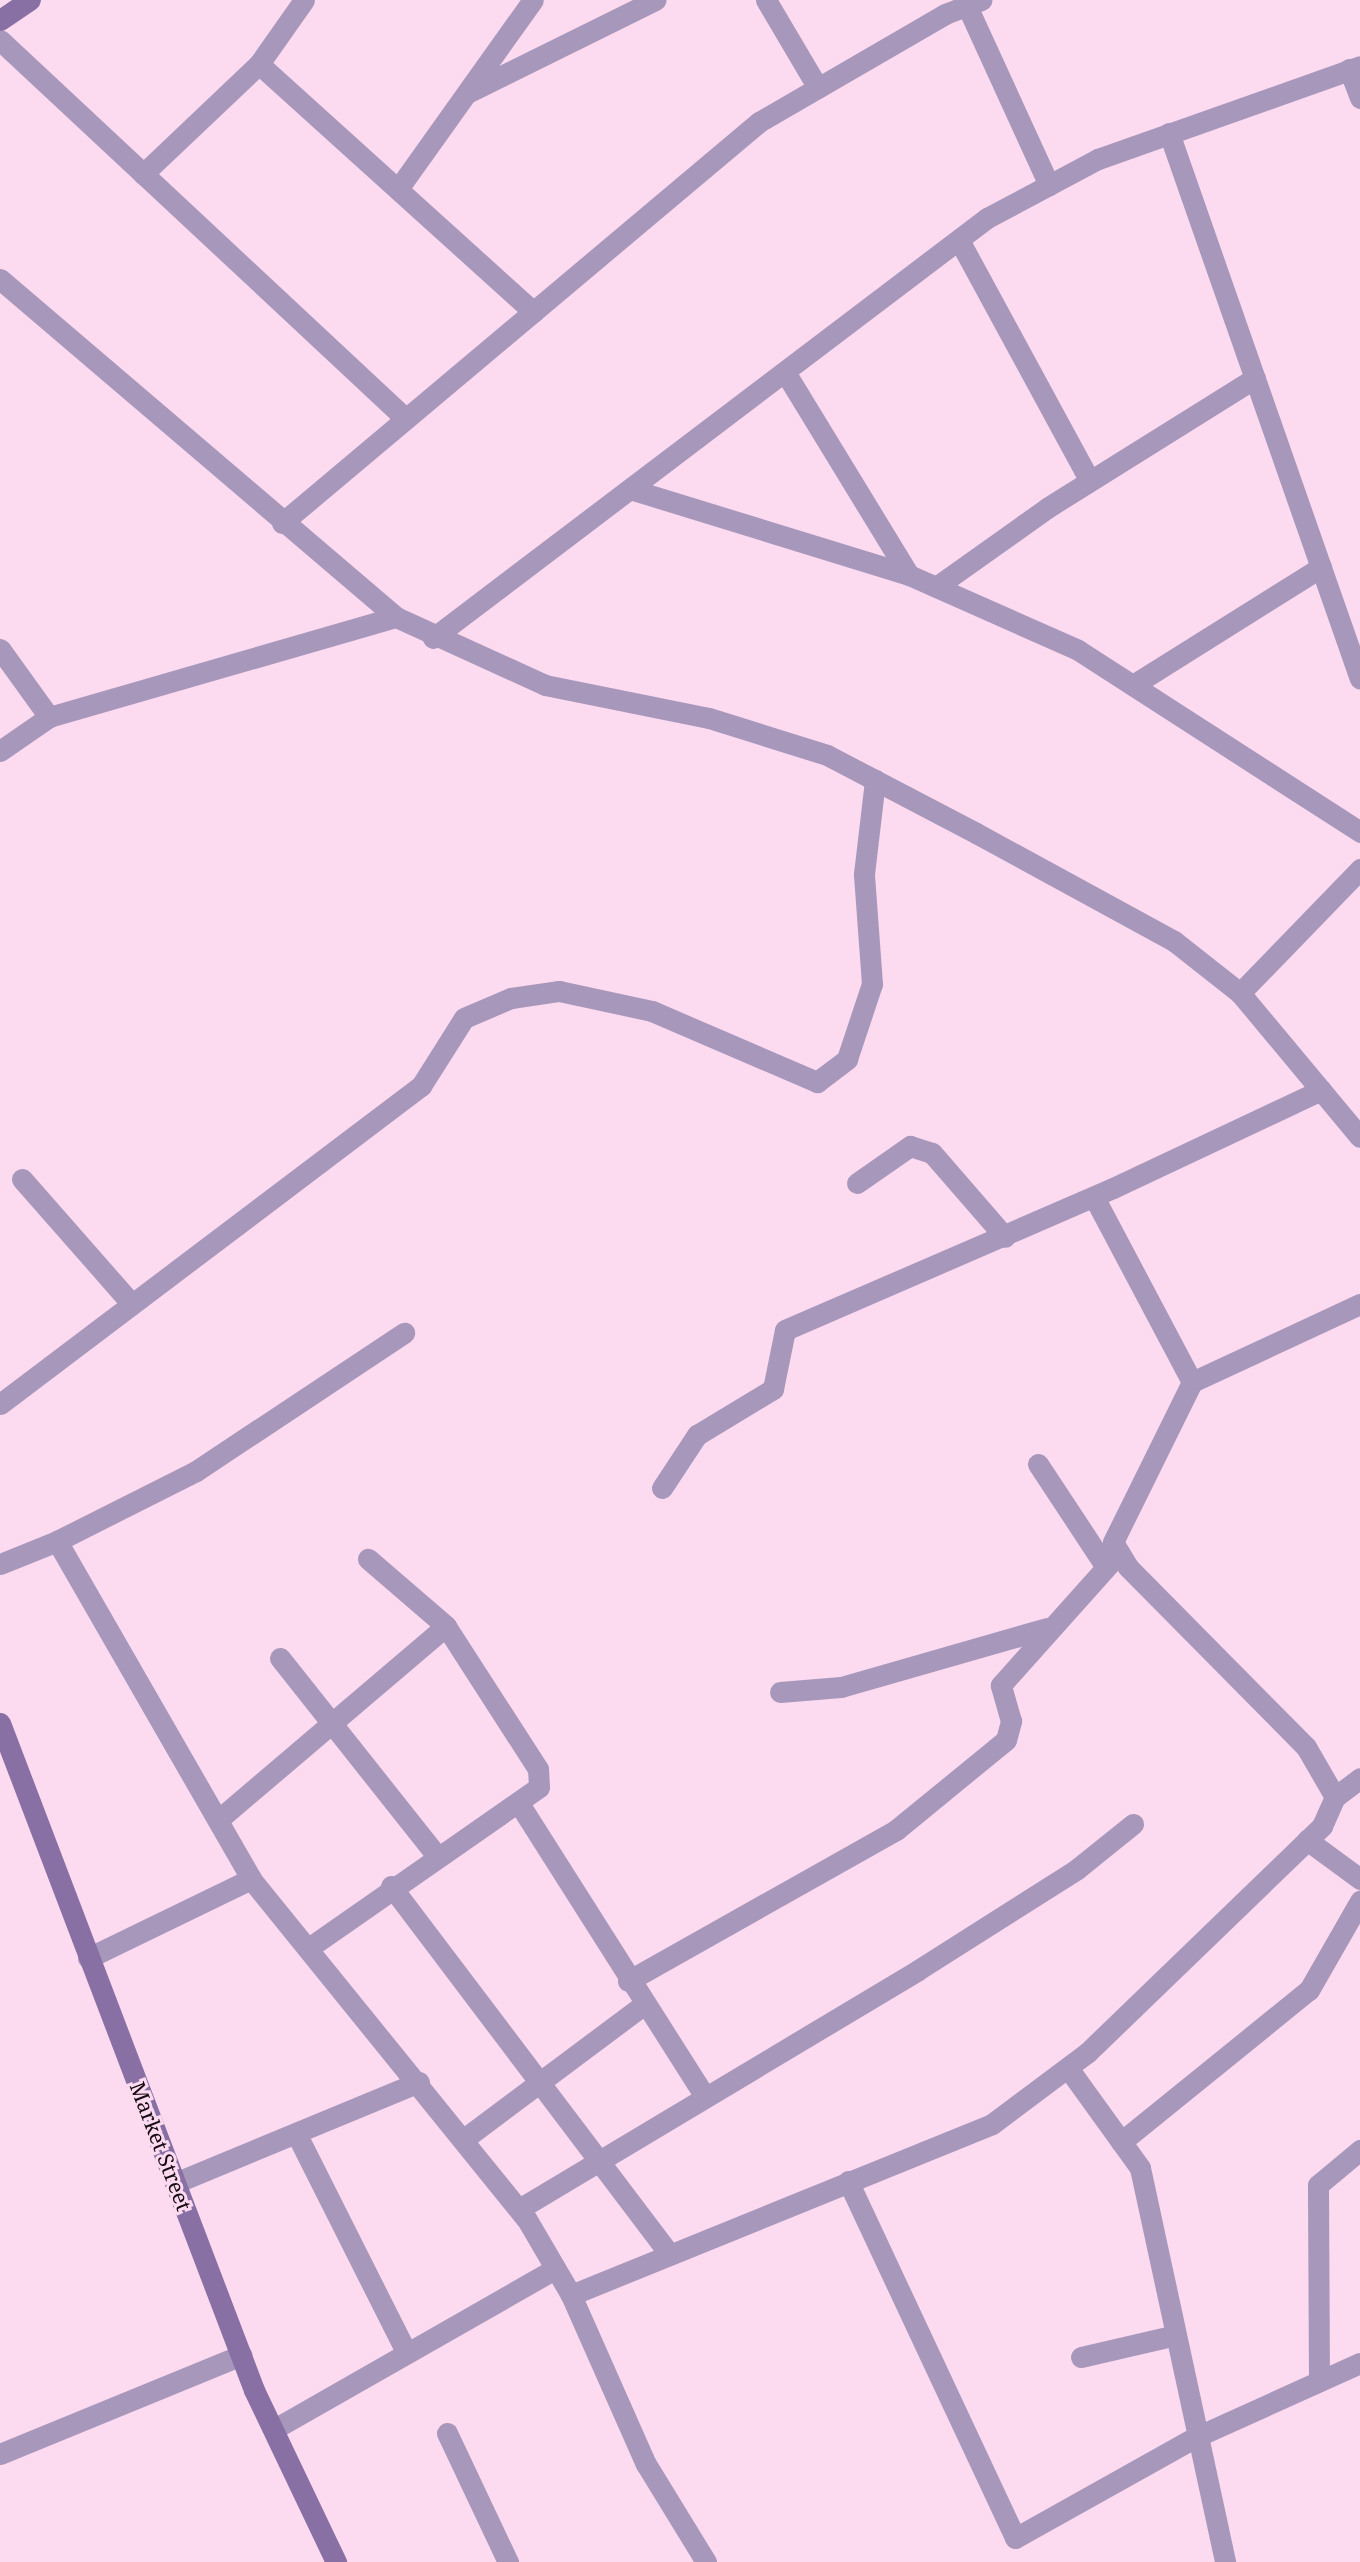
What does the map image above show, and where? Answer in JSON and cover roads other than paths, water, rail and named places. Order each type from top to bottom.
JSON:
[{"type":"street","points":[[0,20],[30,0]]},
{"type":"street","points":[[143,174],[258,64],[303,0]]},
{"type":"street","points":[[398,190],[533,0]]},
{"type":"street","points":[[467,93],[655,0]]},
{"type":"street","points":[[766,0],[818,88]]},
{"type":"street","points":[[282,523],[759,122],[818,88],[942,7],[974,3],[1049,185]]},
{"type":"street","points":[[0,40],[406,419]]},
{"type":"street","points":[[258,64],[533,312]]},
{"type":"street","points":[[433,638],[959,240],[1049,185],[1169,133],[1355,68],[1360,98]]},
{"type":"street","points":[[1169,133],[1360,679]]},
{"type":"street","points":[[959,240],[1090,481]]},
{"type":"street","points":[[0,279],[282,523],[396,617],[433,638],[545,685],[709,718],[827,755],[1174,941],[1240,993],[1360,1137]]},
{"type":"street","points":[[785,372],[909,575]]},
{"type":"street","points":[[936,587],[1090,481],[1255,378]]},
{"type":"street","points":[[630,489],[909,575],[1078,650],[1360,832]]},
{"type":"street","points":[[1133,685],[1321,567]]},
{"type":"street","points":[[0,751],[49,717],[396,617]]},
{"type":"street","points":[[0,649],[49,717]]},
{"type":"street","points":[[0,1404],[421,1086],[464,1018],[511,998],[559,991],[652,1011],[817,1082],[847,1059],[872,984],[864,874],[875,780]]},
{"type":"street","points":[[1240,993],[1360,869]]},
{"type":"street","points":[[662,1488],[697,1435],[774,1389],[785,1330],[1005,1237],[1321,1090]]},
{"type":"street","points":[[857,1183],[910,1146],[932,1153],[1005,1237]]},
{"type":"street","points":[[22,1178],[131,1303]]},
{"type":"street","points":[[1094,1197],[1192,1382]]},
{"type":"street","points":[[628,1981],[896,1830],[1006,1740],[1011,1721],[1001,1685],[1049,1627],[1113,1560],[1113,1542],[1192,1382],[1360,1304]]},
{"type":"street","points":[[0,1564],[57,1541],[196,1471],[404,1333]]},
{"type":"street","points":[[1038,1464],[1113,1560],[1306,1746],[1335,1797]]},
{"type":"street","points":[[57,1541],[251,1879],[310,1947],[519,2209],[571,2295],[646,2465],[695,2560]]},
{"type":"street","points":[[310,1947],[391,1886],[539,1787],[538,1769],[446,1626],[368,1559]]},
{"type":"street","points":[[218,1821],[446,1626]]},
{"type":"street","points":[[780,1692],[841,1687],[1049,1627]]},
{"type":"street","points":[[280,1658],[438,1857]]},
{"type":"street","name":"Market Street","points":[[0,1723],[241,2355],[336,2562]]},
{"type":"street","points":[[571,2295],[668,2253],[992,2124],[1068,2068],[1307,1840],[1335,1797],[1360,1778]]},
{"type":"street","points":[[519,1802],[643,2005],[705,2097]]},
{"type":"street","points":[[519,2209],[598,2158],[705,2097],[1077,1869],[1133,1824]]},
{"type":"street","points":[[1307,1840],[1360,1878]]},
{"type":"street","points":[[88,1958],[251,1879]]},
{"type":"street","points":[[391,1886],[668,2253]]},
{"type":"street","points":[[1121,2142],[1309,1990],[1360,1901]]},
{"type":"street","points":[[464,2139],[643,2005]]},
{"type":"street","points":[[1068,2068],[1140,2168],[1172,2336],[1225,2562]]},
{"type":"street","points":[[175,2183],[298,2137],[419,2082]]},
{"type":"street","points":[[298,2137],[406,2352]]},
{"type":"street","points":[[1318,2381],[1318,2185],[1360,2150]]},
{"type":"street","points":[[848,2181],[1015,2538],[1196,2437],[1360,2363]]},
{"type":"street","points":[[276,2428],[555,2269]]},
{"type":"street","points":[[1081,2357],[1172,2336]]},
{"type":"street","points":[[0,2454],[241,2355]]},
{"type":"street","points":[[447,2433],[508,2562]]}]
